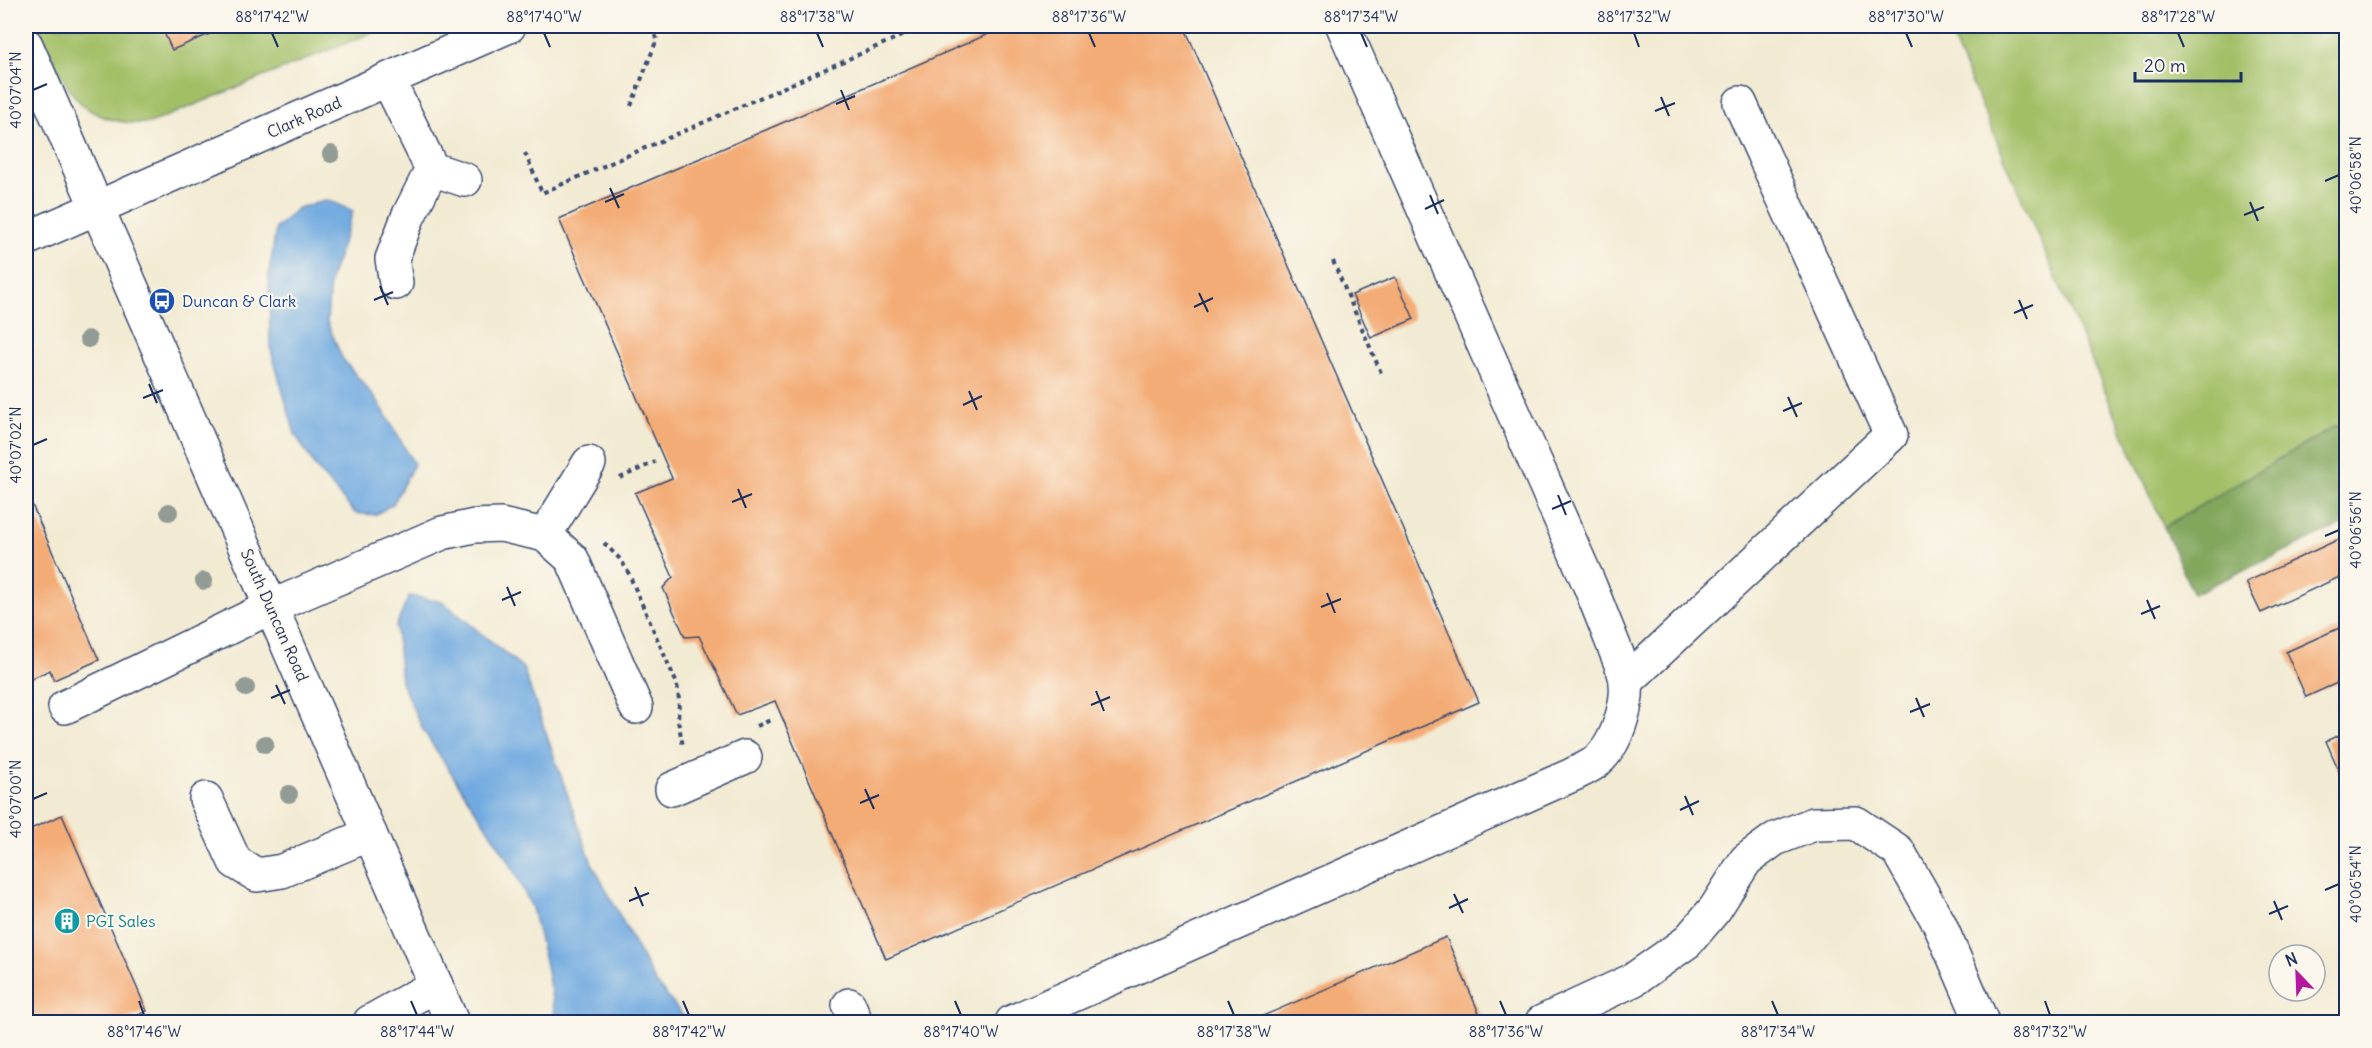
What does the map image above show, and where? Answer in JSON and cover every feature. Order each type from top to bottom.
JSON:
[{"type":"main road","name":"Clark Road","points":[[26,239],[388,80],[505,26]]},
{"type":"main road","points":[[1012,1023],[1572,775],[1597,761],[1617,733],[1628,681],[1590,586],[1343,26]]},
{"type":"main road","name":"South Duncan Road","points":[[26,45],[452,1023]]},
{"type":"main road","points":[[388,80],[432,169],[465,180]]},
{"type":"main road","points":[[1628,681],[1891,435],[1740,103]]},
{"type":"main road","points":[[396,283],[392,259],[408,217],[432,169]]},
{"type":"main road","points":[[545,535],[602,472]]},
{"type":"main road","points":[[65,707],[271,607],[442,533],[474,526],[501,525],[545,535],[572,559],[636,706]]},
{"type":"main road","points":[[672,789],[748,743]]},
{"type":"main road","points":[[206,799],[235,862],[257,875],[282,871],[370,834]]},
{"type":"main road","points":[[1542,1022],[1633,980],[1686,942],[1715,909],[1746,860],[1775,839],[1814,824],[1856,823],[1898,852],[1939,923],[1982,1023]]},
{"type":"main road","points":[[370,1023],[436,985]]},
{"type":"path","points":[[632,106],[657,39],[651,26]]},
{"type":"path","points":[[525,153],[542,193],[924,26]]},
{"type":"path","points":[[1333,261],[1382,375]]},
{"type":"path","points":[[602,472],[655,462]]},
{"type":"path","points":[[600,540],[621,560],[628,572],[672,667],[680,700],[678,721],[686,751]]},
{"type":"path","points":[[748,743],[773,719]]},
{"type":"green space","points":[[39,26],[388,26],[150,123],[124,122],[104,117],[88,109],[76,98],[66,83]]},
{"type":"green space","points":[[1947,26],[2346,26],[2346,420],[2164,527]]},
{"type":"green space","points":[[2346,420],[2346,523],[2193,594],[2164,527]]},
{"type":"water","points":[[328,200],[353,211],[330,280],[327,322],[342,358],[379,403],[414,464],[393,504],[375,515],[355,513],[316,468],[295,434],[270,347],[269,274],[276,228],[298,208]]},
{"type":"water","points":[[409,596],[443,602],[523,668],[591,861],[654,980],[688,1022],[556,1022],[546,965],[532,908],[509,861],[423,730],[401,682],[396,626]]},
{"type":"building","points":[[161,26],[228,26],[172,50]]},
{"type":"building","points":[[1007,26],[1184,26],[1479,702],[886,959],[775,701],[737,715],[699,636],[685,637],[663,588],[673,577],[635,493],[672,478],[559,219]]},
{"type":"building","points":[[1395,277],[1414,319],[1371,338],[1352,295]]},
{"type":"building","points":[[26,491],[99,660],[54,680],[50,670],[26,681]]},
{"type":"building","points":[[2346,536],[2346,574],[2261,613],[2246,582]]},
{"type":"building","points":[[2346,625],[2346,679],[2306,697],[2286,652]]},
{"type":"building","points":[[2346,732],[2346,787],[2326,741]]},
{"type":"building","name":"PGI Sales","points":[[62,815],[147,1011],[121,1022],[26,1022],[26,831]]},
{"type":"building","points":[[1446,937],[1483,1022],[1249,1022]]},
{"type":"place","name":"Duncan & Clark","points":[[162,301]]},
{"type":"place","name":"PGI Sales","points":[[67,921]]}]
